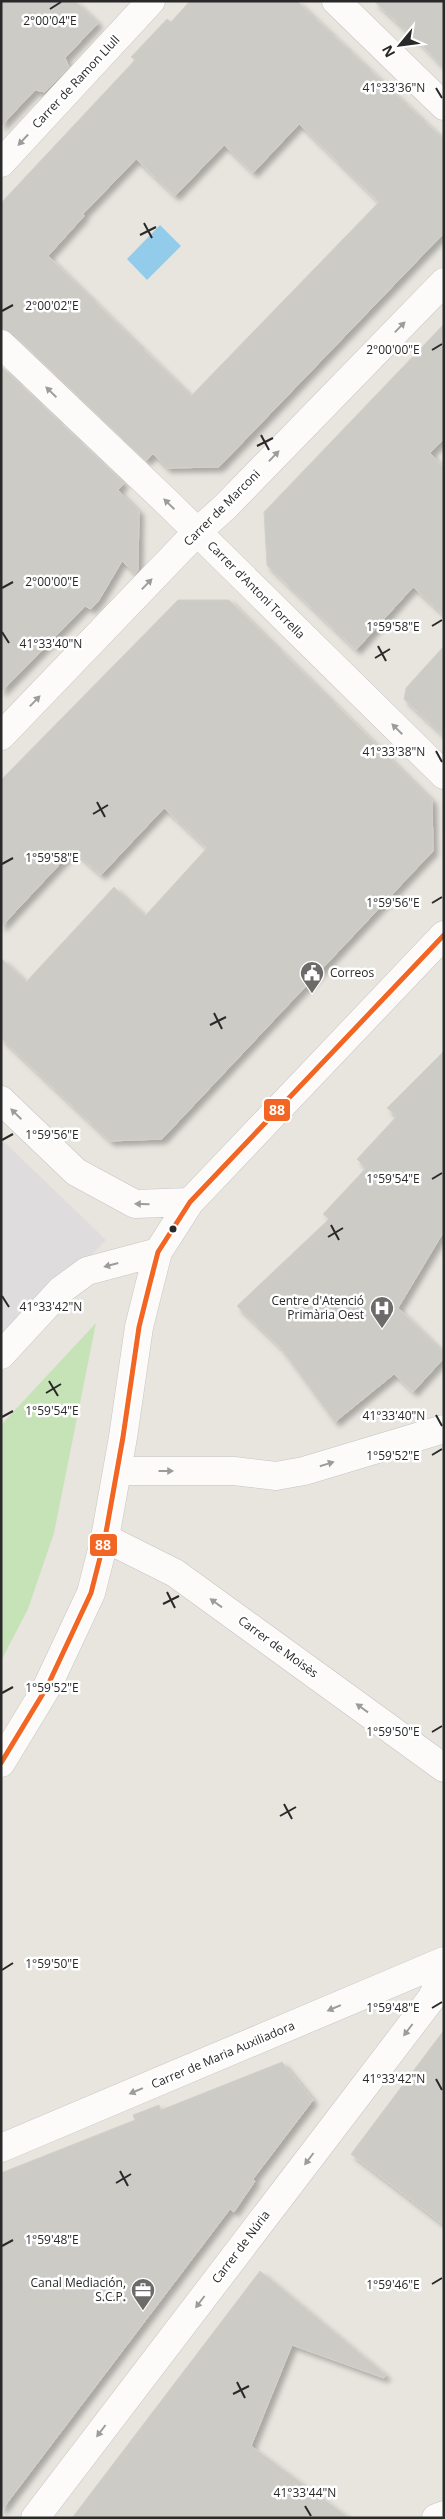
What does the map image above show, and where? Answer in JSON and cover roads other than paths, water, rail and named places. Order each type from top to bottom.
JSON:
[{"type":"street","name":"Carrer de Ramon Llull","points":[[1,162],[151,1]]},
{"type":"street","points":[[336,1],[444,106]]},
{"type":"street","name":"Carrer de Marconi","points":[[1,736],[197,532],[224,507],[444,282]]},
{"type":"street","name":"Carrer d'Antoni Torrella","points":[[1,344],[197,532],[444,775]]},
{"type":"street","points":[[1,1764],[48,1687],[91,1593],[105,1538],[139,1328],[158,1252],[190,1202],[444,935]]},
{"type":"street","points":[[1,1100],[76,1172],[135,1204],[190,1202]]},
{"type":"street","points":[[1,1355],[61,1290],[87,1271],[158,1252]]},
{"type":"street","points":[[117,1471],[234,1471],[276,1476],[304,1471],[444,1429]]},
{"type":"street","name":"Carrer de Moisès","points":[[105,1538],[175,1574],[444,1768]]},
{"type":"street","name":"Carrer de Maria Auxiliadora","points":[[1,2148],[444,1961]]},
{"type":"street","name":"Carrer de Núria","points":[[35,2518],[438,2004],[444,1974]]},
{"type":"street","points":[[436,2518],[444,2515]]},
{"type":"water","points":[[160,225],[181,246],[147,280],[127,259]]},
{"type":"place","name":"Correos","points":[[312,994]]},
{"type":"place","name":"Centre d'Atenció Primària Oest","points":[[382,1329]]},
{"type":"place","name":"Canal Mediación, S.C.P.","points":[[143,2311]]}]
